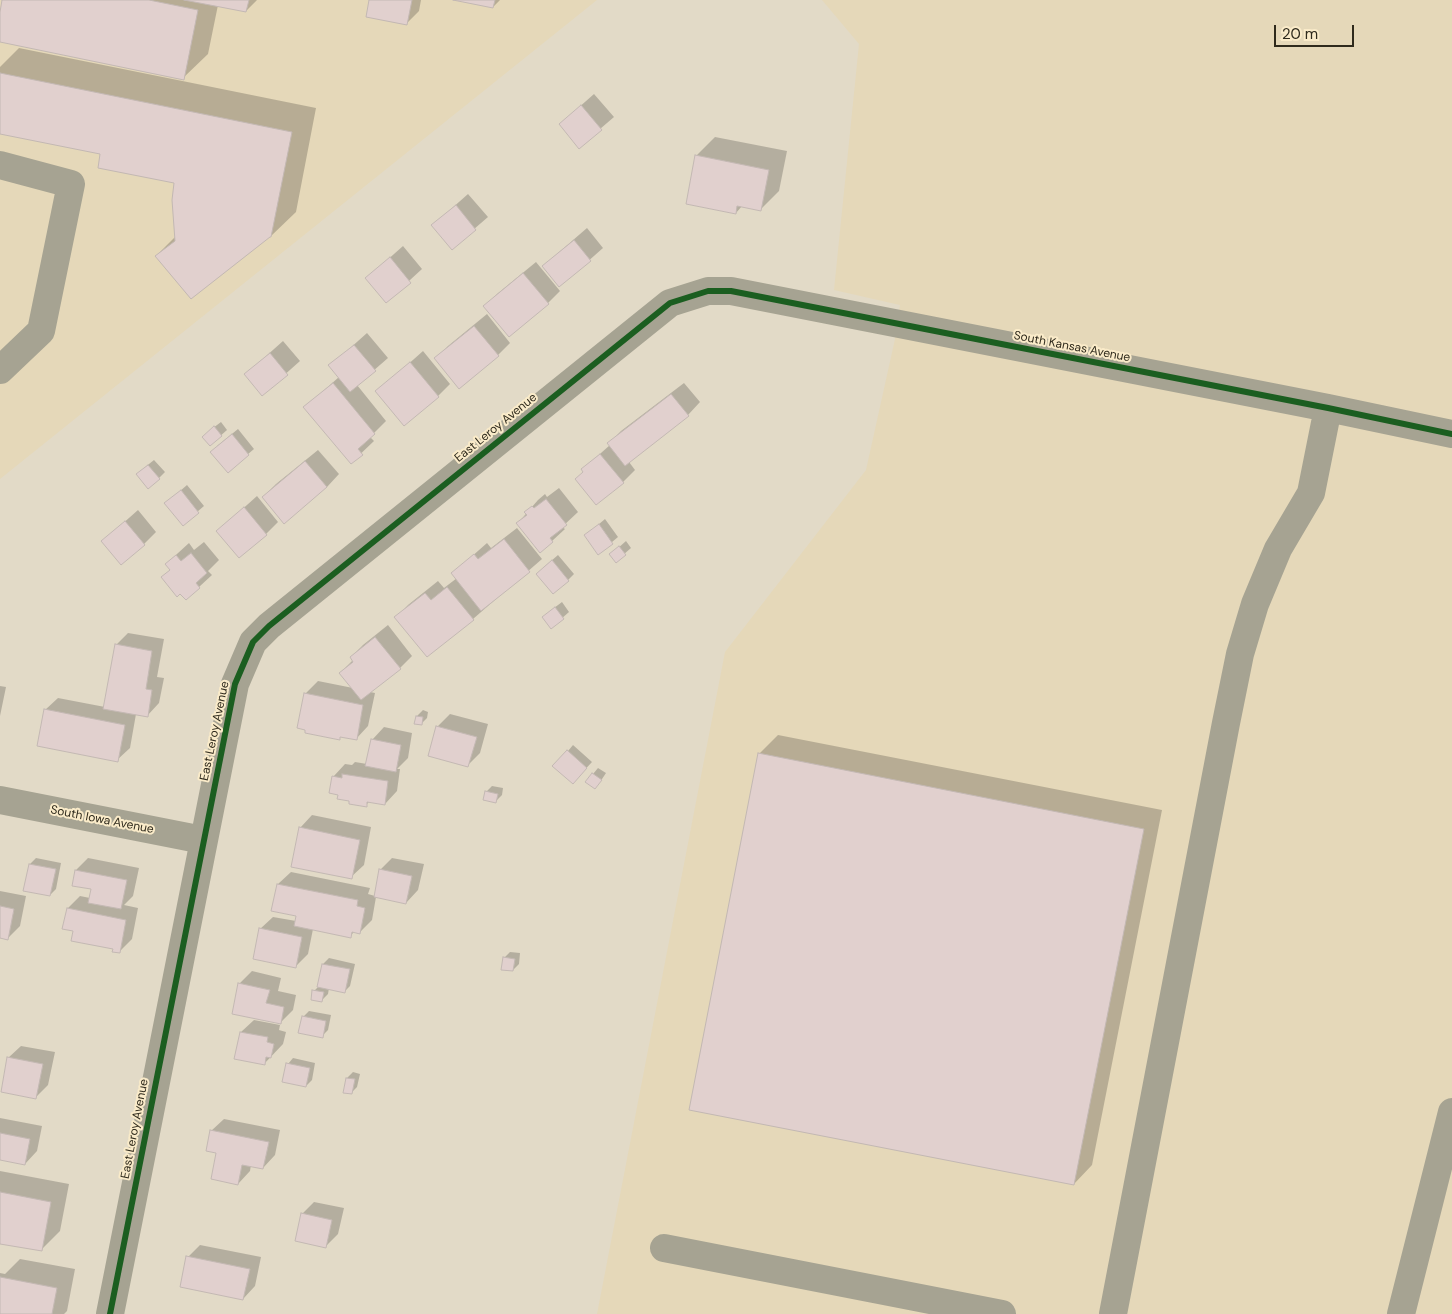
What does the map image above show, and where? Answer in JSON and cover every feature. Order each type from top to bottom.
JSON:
[{"type":"street","points":[[0,165],[71,184],[41,331],[0,370]]},
{"type":"street","name":"South Kansas Avenue","points":[[687,298],[708,291],[731,291],[1452,434]]},
{"type":"street","name":"East Leroy Avenue","points":[[110,1314],[235,684],[253,642],[269,626],[655,314],[670,303],[687,298]]},
{"type":"street","points":[[1113,1314],[1240,654],[1255,604],[1278,549],[1311,493],[1328,408]]},
{"type":"street","name":"South Iowa Avenue","points":[[0,800],[203,840]]},
{"type":"street","points":[[1401,1314],[1452,1112]]},
{"type":"street","points":[[664,1248],[1002,1314]]},
{"type":"shaded area","points":[[0,0],[597,0],[0,479]]},
{"type":"shaded area","points":[[822,0],[1452,0],[1452,1314],[597,1314],[725,652],[866,470],[895,339],[900,305],[834,290],[859,44]]},
{"type":"building","points":[[2,0],[149,0],[198,10],[184,80],[0,42]]},
{"type":"building","points":[[184,0],[249,0],[246,12]]},
{"type":"building","points":[[369,0],[412,0],[407,25],[366,17]]},
{"type":"building","points":[[453,0],[495,0],[493,8]]},
{"type":"building","points":[[0,73],[292,132],[271,237],[191,299],[155,256],[175,241],[172,200],[174,183],[98,168],[100,154],[0,134]]},
{"type":"building","points":[[581,105],[602,130],[579,149],[559,124]]},
{"type":"building","points":[[695,155],[769,170],[761,211],[737,206],[736,214],[686,204]]},
{"type":"building","points":[[456,205],[476,230],[452,250],[431,225]]},
{"type":"building","points":[[574,240],[591,261],[559,287],[542,266]]},
{"type":"building","points":[[390,257],[411,283],[386,303],[365,278]]},
{"type":"building","points":[[523,273],[549,304],[509,337],[483,306]]},
{"type":"building","points":[[474,326],[499,356],[459,389],[434,358]]},
{"type":"building","points":[[354,345],[376,371],[350,392],[328,365]]},
{"type":"building","points":[[270,353],[288,375],[262,396],[244,374]]},
{"type":"building","points":[[410,362],[439,397],[404,426],[375,391]]},
{"type":"building","points":[[333,383],[375,434],[358,449],[363,455],[351,464],[303,407]]},
{"type":"building","points":[[671,394],[689,416],[625,466],[607,443]]},
{"type":"building","points":[[214,426],[222,436],[210,446],[202,437]]},
{"type":"building","points":[[232,434],[249,455],[228,473],[210,452]]},
{"type":"building","points":[[600,454],[624,483],[596,505],[575,479],[583,472],[581,469]]},
{"type":"building","points":[[305,461],[327,487],[284,524],[262,497]]},
{"type":"building","points":[[148,465],[160,479],[148,489],[136,474]]},
{"type":"building","points":[[181,490],[199,513],[183,526],[164,503]]},
{"type":"building","points":[[546,499],[567,525],[550,538],[553,542],[540,553],[516,523],[527,515],[524,512],[532,506],[534,508]]},
{"type":"building","points":[[244,507],[267,535],[239,558],[216,531]]},
{"type":"building","points":[[125,521],[145,545],[121,565],[101,541]]},
{"type":"building","points":[[599,524],[613,544],[598,555],[584,535]]},
{"type":"building","points":[[504,539],[530,572],[481,611],[451,573],[474,554],[478,559]]},
{"type":"building","points":[[619,546],[626,555],[616,563],[609,554]]},
{"type":"building","points":[[191,553],[207,573],[196,583],[200,588],[186,600],[180,594],[177,597],[161,577],[170,570],[165,564],[176,555],[181,561]]},
{"type":"building","points":[[552,560],[569,581],[553,594],[536,574]]},
{"type":"building","points":[[447,587],[474,620],[427,657],[394,617],[425,593],[431,600]]},
{"type":"building","points":[[555,607],[564,619],[551,629],[542,617]]},
{"type":"building","points":[[375,637],[401,669],[361,700],[339,673],[353,662],[350,657]]},
{"type":"building","points":[[115,644],[152,651],[146,689],[152,690],[148,717],[103,709]]},
{"type":"building","points":[[304,693],[363,705],[357,740],[340,737],[340,740],[305,733],[305,730],[297,728]]},
{"type":"building","points":[[44,709],[125,725],[118,762],[37,746]]},
{"type":"building","points":[[416,716],[423,717],[422,725],[414,724]]},
{"type":"building","points":[[436,726],[477,737],[468,767],[428,756]]},
{"type":"building","points":[[371,739],[401,745],[396,772],[365,766]]},
{"type":"building","points":[[567,750],[587,768],[573,784],[552,766]]},
{"type":"building","points":[[758,753],[1144,829],[1074,1185],[689,1110]]},
{"type":"building","points":[[592,773],[602,780],[595,789],[585,782]]},
{"type":"building","points":[[342,774],[388,781],[385,805],[367,802],[367,807],[349,804],[349,801],[337,799],[338,795],[329,793],[332,776],[342,778]]},
{"type":"building","points":[[485,791],[498,794],[496,803],[483,800]]},
{"type":"building","points":[[299,827],[360,840],[352,879],[291,867]]},
{"type":"building","points":[[29,864],[56,869],[50,896],[23,891]]},
{"type":"building","points":[[379,869],[412,876],[406,904],[374,897]]},
{"type":"building","points":[[75,870],[127,880],[121,909],[88,903],[91,889],[72,886]]},
{"type":"building","points":[[277,884],[358,900],[357,906],[365,908],[360,934],[352,932],[351,938],[294,926],[296,916],[271,911]]},
{"type":"building","points":[[0,906],[14,909],[8,940],[0,938]]},
{"type":"building","points":[[67,908],[126,920],[120,953],[112,952],[113,949],[71,941],[73,931],[62,929]]},
{"type":"building","points":[[259,928],[302,937],[296,968],[253,959]]},
{"type":"building","points":[[503,957],[515,959],[513,971],[501,970]]},
{"type":"building","points":[[322,964],[350,969],[345,993],[317,987]]},
{"type":"building","points":[[238,983],[270,990],[266,1003],[284,1007],[281,1024],[232,1014]]},
{"type":"building","points":[[312,990],[324,992],[322,1002],[311,1000]]},
{"type":"building","points":[[302,1016],[326,1021],[323,1038],[298,1033]]},
{"type":"building","points":[[240,1032],[268,1037],[267,1042],[274,1044],[271,1058],[266,1057],[265,1065],[234,1059]]},
{"type":"building","points":[[7,1057],[43,1064],[36,1099],[1,1092]]},
{"type":"building","points":[[286,1063],[310,1068],[306,1087],[282,1082]]},
{"type":"building","points":[[346,1078],[355,1079],[352,1094],[343,1093]]},
{"type":"building","points":[[210,1130],[269,1142],[263,1169],[242,1165],[238,1185],[211,1179],[216,1153],[206,1151]]},
{"type":"building","points":[[0,1133],[30,1139],[25,1165],[0,1160]]},
{"type":"building","points":[[0,1192],[51,1202],[42,1251],[0,1244]]},
{"type":"building","points":[[301,1213],[332,1220],[326,1248],[295,1241]]},
{"type":"building","points":[[186,1256],[250,1269],[243,1300],[180,1287]]},
{"type":"building","points":[[0,1277],[57,1288],[52,1314],[0,1314]]},
{"type":"cycle path","points":[[110,1314],[235,684],[253,642],[269,626],[670,303],[708,291],[731,291],[1452,434]]}]
